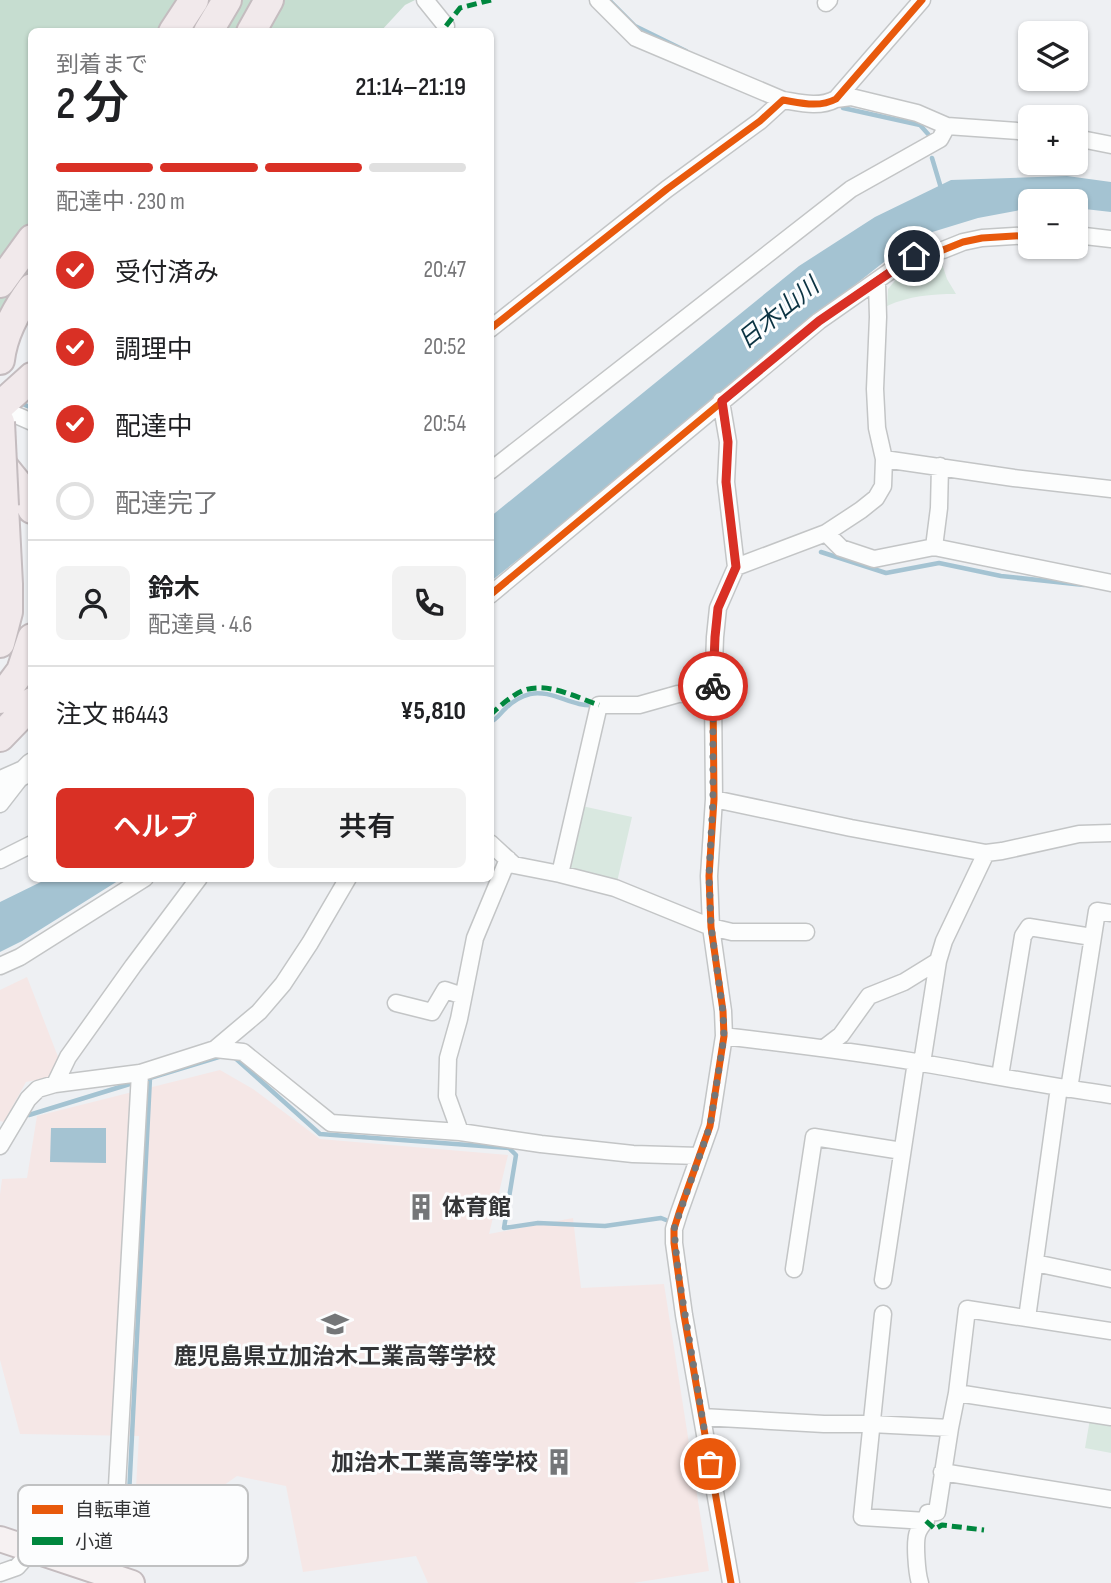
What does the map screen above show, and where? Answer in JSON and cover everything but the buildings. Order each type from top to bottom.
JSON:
[{"type":"highway","points":[[176,28],[194,0]]},
{"type":"highway","points":[[210,28],[227,0]]},
{"type":"highway","points":[[254,28],[272,0]]},
{"type":"highway","points":[[261,28],[272,0]]},
{"type":"highway","points":[[0,283],[28,244]]},
{"type":"highway","points":[[0,360],[2,344],[17,309],[28,294]]},
{"type":"highway","points":[[0,407],[28,381]]},
{"type":"highway","points":[[0,422],[18,508]]},
{"type":"highway","points":[[0,462],[25,493],[18,508],[8,584],[8,612],[0,643]]},
{"type":"highway","points":[[0,699],[21,671],[28,650]]},
{"type":"highway","points":[[0,737],[28,708]]},
{"type":"main road","points":[[0,1539],[18,1544]]},
{"type":"main road","points":[[65,1566],[74,1571],[122,1579]]},
{"type":"street","points":[[425,0],[446,28]]},
{"type":"street","points":[[598,0],[636,38],[783,100],[820,105],[851,97],[917,113],[947,126],[1018,131]]},
{"type":"street","points":[[836,99],[918,1]]},
{"type":"street","points":[[494,326],[667,189],[760,121],[783,100]]},
{"type":"street","points":[[494,468],[851,189],[940,139],[947,126]]},
{"type":"street","points":[[1088,140],[1111,145]]},
{"type":"street","points":[[494,592],[819,321],[914,256],[982,238],[1018,235]]},
{"type":"street","points":[[1088,236],[1111,239]]},
{"type":"street","points":[[736,567],[826,533],[876,498],[883,486],[884,459],[877,428],[875,389],[877,282]]},
{"type":"street","points":[[722,401],[728,442],[726,482],[736,567],[718,608],[715,637],[709,876],[711,926],[724,1037],[710,1126],[674,1229],[674,1243],[731,1583]]},
{"type":"street","points":[[0,407],[28,420]]},
{"type":"street","points":[[884,459],[1111,489]]},
{"type":"street","points":[[934,547],[939,508],[940,466]]},
{"type":"street","points":[[826,533],[841,548],[874,559],[934,547],[1111,583]]},
{"type":"street","points":[[559,874],[599,705],[639,705],[678,694],[713,693]]},
{"type":"street","points":[[0,783],[28,769]]},
{"type":"street","points":[[0,804],[28,769]]},
{"type":"street","points":[[713,799],[986,853],[1079,834],[1111,833]]},
{"type":"street","points":[[0,860],[28,846]]},
{"type":"street","points":[[494,847],[514,865],[629,893],[732,932],[806,932]]},
{"type":"street","points":[[883,1280],[902,1151],[938,961],[944,941],[986,853]]},
{"type":"street","points":[[460,1132],[447,1096],[448,1058],[475,938],[508,859]]},
{"type":"street","points":[[0,966],[20,957],[139,882]]},
{"type":"street","points":[[55,1084],[68,1057],[196,882]]},
{"type":"street","points":[[0,1146],[28,1099],[38,1089],[55,1084],[140,1073],[215,1049],[259,1012],[283,984],[346,882]]},
{"type":"street","points":[[1027,1318],[1064,1088],[1097,911],[1111,913]]},
{"type":"street","points":[[999,1076],[1023,936],[1030,927],[1093,937]]},
{"type":"street","points":[[824,1048],[841,1035],[869,996],[904,982],[938,961]]},
{"type":"street","points":[[396,1003],[432,1012],[445,990],[463,996]]},
{"type":"street","points":[[724,1037],[824,1048],[1111,1095]]},
{"type":"street","points":[[215,1049],[243,1052],[331,1124],[460,1132],[634,1154],[699,1156]]},
{"type":"street","points":[[125,1485],[140,1073]]},
{"type":"street","points":[[794,1269],[814,1137],[902,1151]]},
{"type":"street","points":[[1035,1263],[1111,1279]]},
{"type":"street","points":[[920,1583],[917,1575],[917,1533],[926,1521],[928,1513],[937,1512],[957,1393],[967,1309],[1111,1331]]},
{"type":"street","points":[[883,1314],[862,1517],[926,1521]]},
{"type":"street","points":[[957,1393],[1111,1417]]},
{"type":"street","points":[[702,1417],[950,1428]]},
{"type":"street","points":[[942,1472],[1111,1499]]},
{"type":"street","points":[[0,1573],[18,1566]]},
{"type":"shaded area","points":[[940,258],[947,279],[956,294],[920,296],[887,306],[888,289],[898,277]]},
{"type":"shaded area","points":[[582,806],[632,817],[617,882],[571,872],[566,865]]},
{"type":"shaded area","points":[[27,977],[62,1067],[56,1076],[26,1082],[4,1122],[0,1121],[0,990]]},
{"type":"shaded area","name":"鹿児島県立加治木工業高等学校","points":[[220,1070],[253,1089],[320,1139],[508,1155],[489,1234],[573,1218],[581,1288],[664,1284],[709,1571],[633,1583],[428,1583],[416,1556],[303,1572],[286,1486],[237,1476],[224,1485],[136,1485],[139,1436],[20,1434],[0,1360],[0,1195],[2,1179],[27,1178],[37,1116]]},
{"type":"shaded area","points":[[1090,1419],[1111,1423],[1111,1453],[1085,1448]]},
{"type":"green space","points":[[0,0],[415,0],[405,5],[384,28],[28,28],[28,317],[0,314]]},
{"type":"water","name":"日木山川","points":[[1067,176],[1111,182],[1111,212],[1088,209],[1088,189],[1018,189],[1018,210],[978,218],[929,233],[884,262],[753,365],[494,579],[494,514],[799,266],[875,217],[951,180]]},
{"type":"water","points":[[41,882],[116,882],[0,952],[0,902]]},
{"type":"water","points":[[51,1128],[106,1128],[106,1163],[50,1162]]},
{"type":"waterway","points":[[610,1],[635,26],[686,51]]},
{"type":"waterway","points":[[843,108],[920,125],[928,134]]},
{"type":"waterway","points":[[932,158],[941,188]]},
{"type":"waterway","points":[[18,402],[28,406]]},
{"type":"waterway","points":[[821,552],[886,573],[939,563],[1001,576],[1084,585]]},
{"type":"waterway","points":[[494,720],[514,701],[530,694],[546,694],[579,704],[595,705]]},
{"type":"waterway","points":[[130,1485],[150,1078],[222,1056]]},
{"type":"waterway","points":[[234,1057],[320,1134],[509,1148],[516,1155],[504,1228],[538,1223],[605,1226],[661,1218],[666,1220]]},
{"type":"waterway","points":[[29,1115],[133,1083]]},
{"type":"marked path","points":[[446,26],[460,8],[491,0]]},
{"type":"marked path","points":[[494,712],[522,691],[532,688],[561,691],[599,705]]},
{"type":"marked path","points":[[926,1521],[935,1529],[942,1525],[984,1530]]},
{"type":"cycle path","points":[[494,326],[667,189],[760,121],[783,100],[817,104],[836,99],[922,0]]},
{"type":"cycle path","points":[[494,592],[819,321],[896,267],[914,256],[943,250],[963,242],[1018,236]]},
{"type":"cycle path","points":[[721,401],[728,442],[726,482],[736,567],[718,608],[715,637],[714,799],[709,876],[711,927],[724,1036],[710,1126],[674,1229],[674,1243],[731,1583]]},
{"type":"way so far","points":[[710,1464],[684,1315],[674,1229],[710,1126],[724,1037],[711,926],[709,876],[713,799],[713,686]]},
{"type":"place","name":"体育館","points":[[421,1207]]},
{"type":"place","name":"鹿児島県立加治木工業高等学校","points":[[335,1324]]},
{"type":"place","name":"加治木工業高等学校","points":[[559,1462]]},
{"type":"route","points":[[713,686],[718,608],[736,567],[726,482],[728,442],[722,401],[819,321],[914,256]]}]
